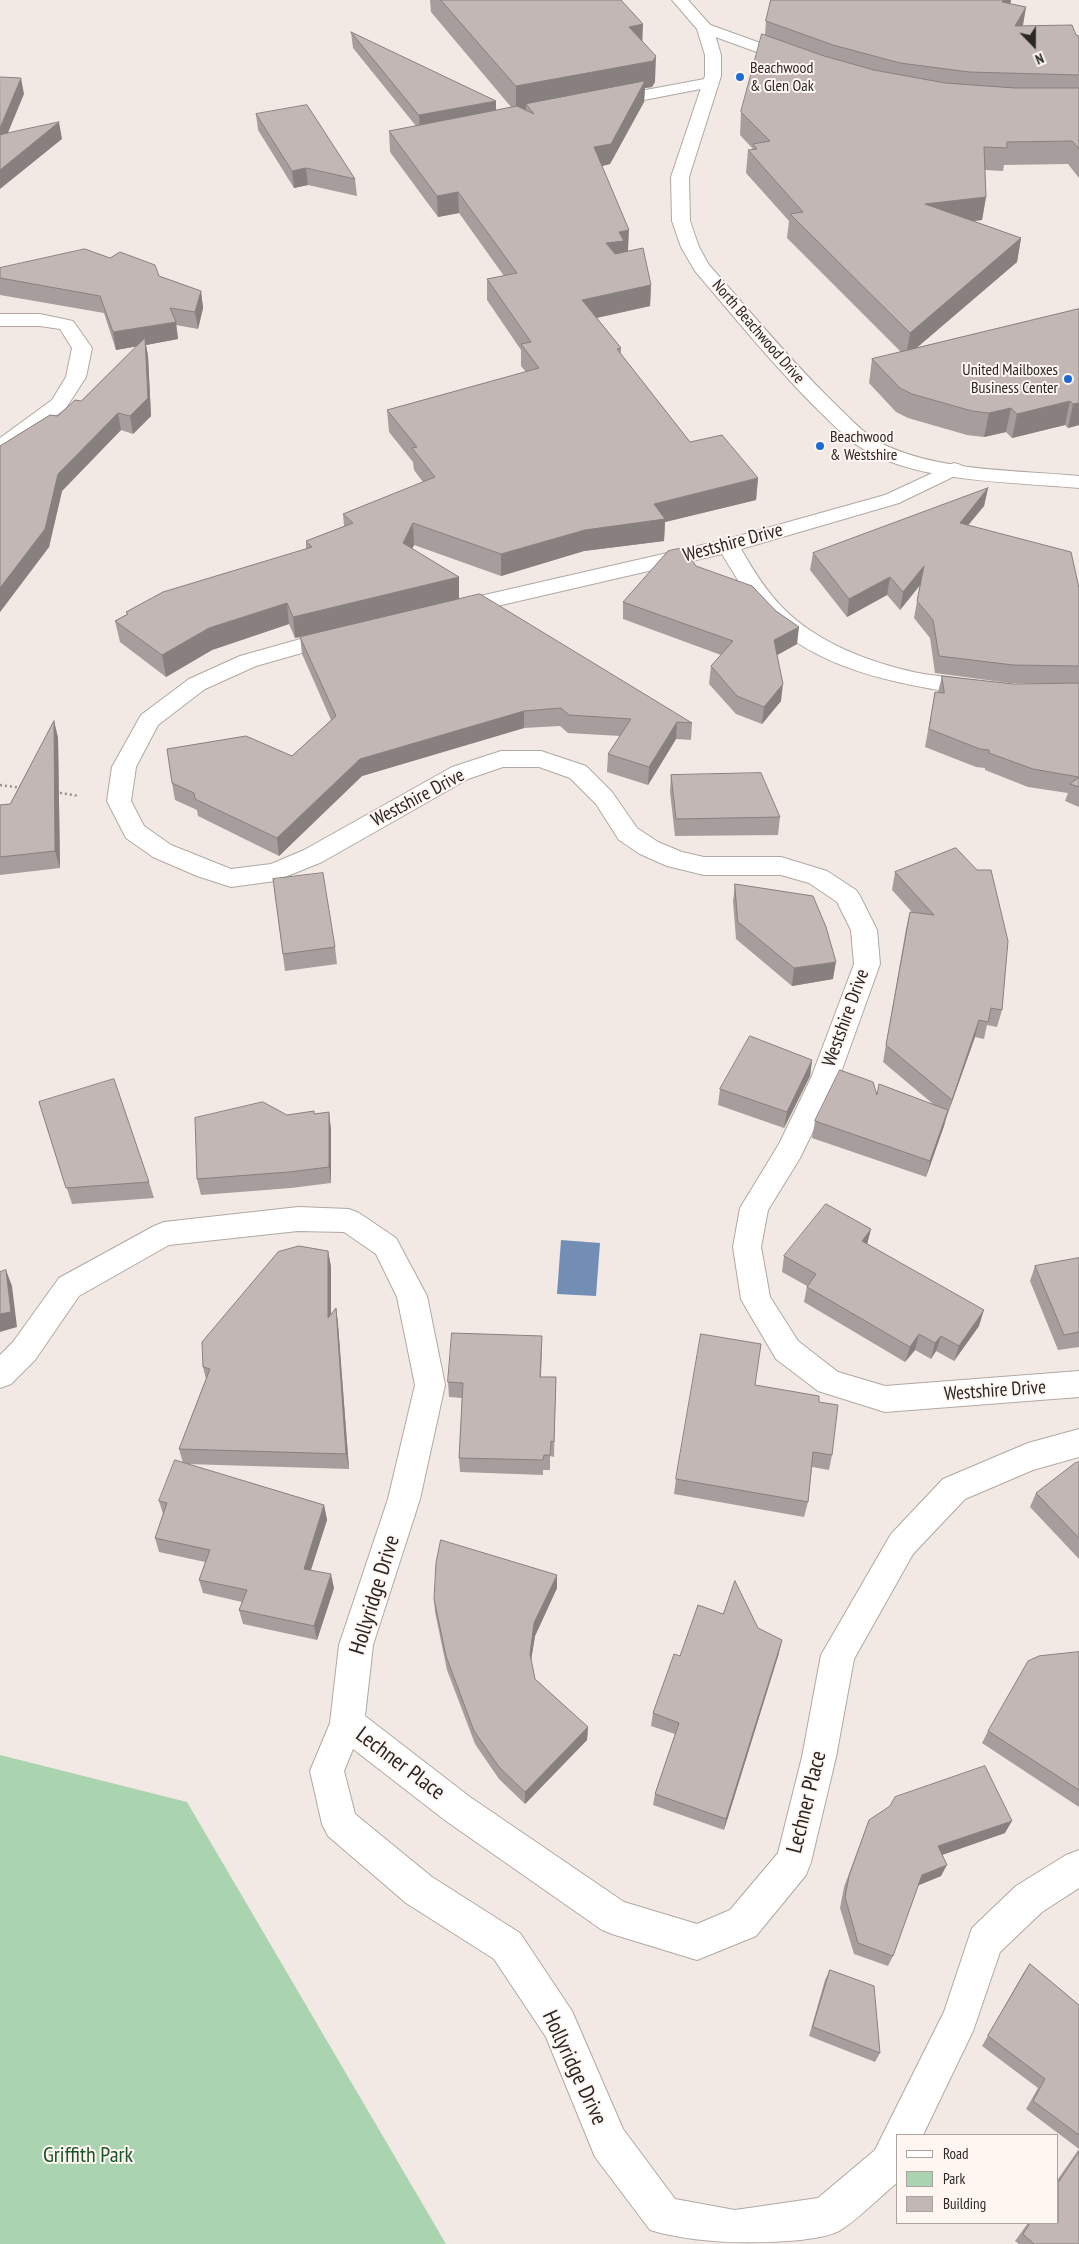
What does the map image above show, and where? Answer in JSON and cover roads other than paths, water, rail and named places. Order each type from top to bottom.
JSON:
[{"type":"street","name":"North Beachwood Drive","points":[[680,0],[705,28],[713,55],[713,76],[680,177],[681,221],[690,247],[701,267],[806,388],[846,426],[880,450],[909,460],[954,470],[1079,482]]},
{"type":"street","points":[[705,28],[806,65]]},
{"type":"street","points":[[595,104],[710,83]]},
{"type":"street","points":[[0,320],[40,320],[66,325],[82,348],[76,377],[59,404],[0,448]]},
{"type":"street","name":"Westshire Drive","points":[[435,613],[728,546],[892,499],[954,470]]},
{"type":"street","points":[[728,546],[754,588],[765,601],[782,620],[813,642],[857,662],[917,680],[1000,692]]},
{"type":"street","name":"Westshire Drive","points":[[357,631],[248,661],[197,684],[149,720],[124,767],[119,801],[135,832],[162,851],[206,870],[231,878],[275,872],[313,856],[460,773],[500,759],[541,759],[578,772],[604,798],[628,834],[649,848],[676,860],[704,866],[781,866],[818,877],[847,896],[864,930],[867,964],[825,1078],[790,1150],[754,1208],[747,1247],[756,1299],[787,1350],[829,1382],[885,1399],[1079,1384]]},
{"type":"street","name":"Hollyridge Drive","points":[[0,1375],[24,1351],[69,1287],[164,1234],[298,1219],[349,1221],[386,1246],[412,1296],[430,1385],[404,1499],[356,1645],[347,1724],[327,1770],[340,1824],[419,1890],[507,1946],[559,2024],[609,2143],[664,2216],[735,2230],[827,2216],[890,2164],[896,2151]]},
{"type":"street","name":"Lechner Place","points":[[347,1724],[458,1809],[614,1917],[697,1942],[743,1924],[793,1862],[819,1757],[838,1655],[902,1544],[954,1489],[1028,1457],[1079,1443]]},
{"type":"street","points":[[903,2134],[960,2018],[985,1941],[1029,1899],[1079,1868]]},
{"type":"water","points":[[561,1240],[600,1243],[596,1296],[557,1294]]},
{"type":"place","name":"Beachwood & Glen Oak","points":[[740,77]]},
{"type":"place","name":"United Mailboxes Business Center","points":[[1068,379]]},
{"type":"place","name":"Beachwood & Westshire","points":[[820,446]]},
{"type":"park label","name":"Griffith Park","points":[[88,2156]]}]
